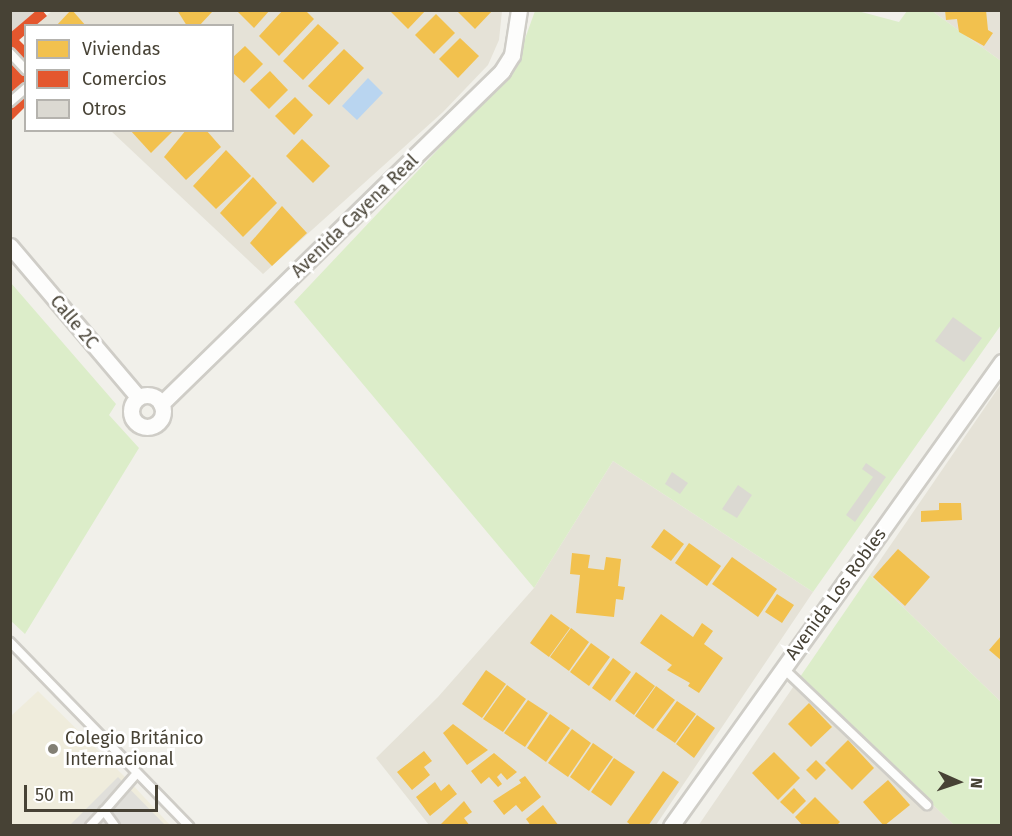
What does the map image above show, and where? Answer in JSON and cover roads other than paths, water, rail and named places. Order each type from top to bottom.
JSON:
[{"type":"street","name":"Avenida Cayena Real","points":[[161,404],[502,70],[512,55],[519,10]]},
{"type":"street","name":"Calle 2C","points":[[10,246],[138,397]]},
{"type":"street","name":"Avenida Los Robles","points":[[671,825],[1002,362]]},
{"type":"street","points":[[149,395],[161,404],[162,414],[157,423],[142,426],[134,420],[131,411],[138,397],[149,395]]},
{"type":"lane","points":[[10,54],[24,68]]},
{"type":"lane","points":[[10,102],[24,90]]},
{"type":"lane","points":[[10,642],[189,825]]},
{"type":"lane","points":[[783,668],[927,806]]},
{"type":"lane","points":[[90,825],[137,772]]},
{"type":"lane","points":[[104,811],[115,825]]},
{"type":"water","points":[[368,78],[383,93],[357,120],[342,106]]},
{"type":"place","name":"Colegio Británico Internacional","points":[[53,749]]}]
